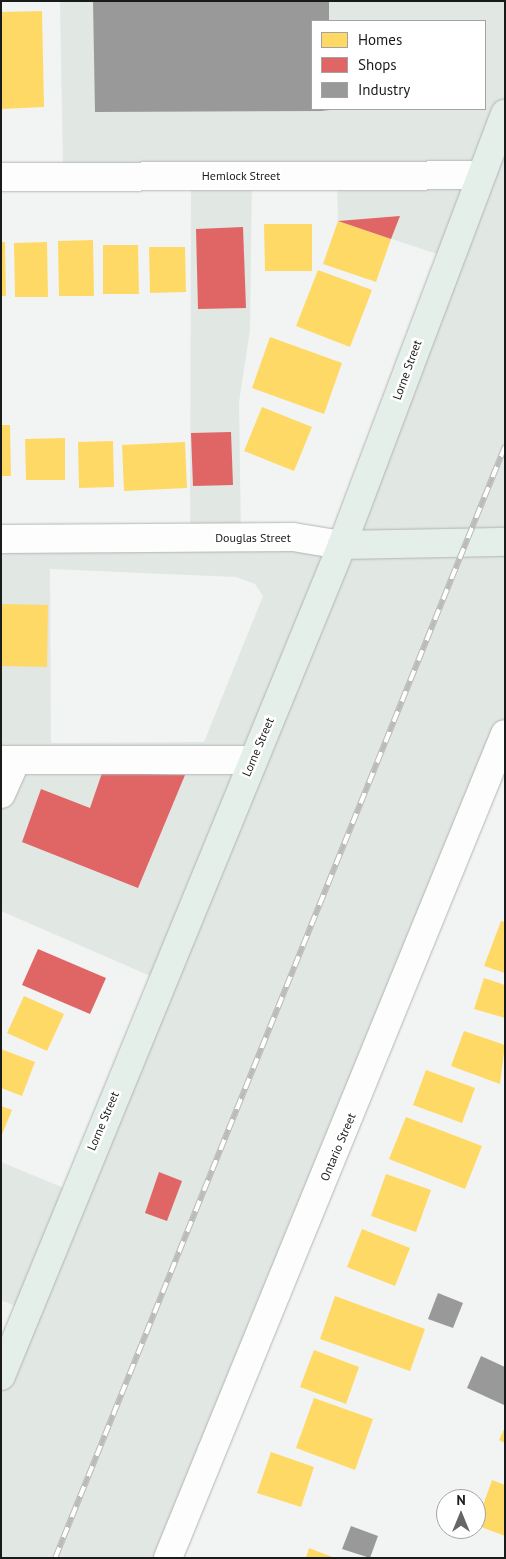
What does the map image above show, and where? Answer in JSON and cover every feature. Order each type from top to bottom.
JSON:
[{"type":"main road","name":"Lorne Street","points":[[1,1376],[342,545],[480,175],[505,114]]},
{"type":"main road","name":"Douglas Street","points":[[342,545],[505,542]]},
{"type":"street","name":"Hemlock Street","points":[[1,177],[480,175]]},
{"type":"street","name":"Douglas Street","points":[[1,539],[293,537],[342,545]]},
{"type":"street","name":"Ontario Street","points":[[168,1558],[505,734]]},
{"type":"street","points":[[1,794],[8,760],[253,760]]},
{"type":"shaded area","points":[[60,1],[505,1],[505,738],[170,1558],[1,1558],[1,1350],[25,1310],[1,1300],[1,1162],[76,1193],[164,982],[1,911],[1,537],[190,536],[191,174],[63,174]],"holes":[[[252,174],[337,174],[338,221],[452,259],[346,542],[241,535],[239,402],[250,330]],[[50,569],[236,577],[255,584],[263,596],[204,742],[51,743]]]},
{"type":"building: Homes","points":[[42,11],[44,107],[1,109],[1,12]]},
{"type":"building: Homes","points":[[338,221],[391,239],[376,282],[323,264]]},
{"type":"building: Homes","points":[[264,224],[312,224],[312,271],[265,271]]},
{"type":"building: Homes","points":[[93,240],[94,296],[59,296],[58,241]]},
{"type":"building: Homes","points":[[1,242],[5,242],[6,296],[1,296]]},
{"type":"building: Homes","points":[[47,242],[48,297],[15,297],[14,243]]},
{"type":"building: Homes","points":[[103,245],[138,245],[139,294],[103,294]]},
{"type":"building: Homes","points":[[149,247],[185,247],[186,292],[150,293]]},
{"type":"building: Homes","points":[[318,270],[372,290],[350,347],[296,326]]},
{"type":"building: Homes","points":[[270,337],[342,363],[324,414],[252,388]]},
{"type":"building: Homes","points":[[262,407],[312,427],[294,471],[244,451]]},
{"type":"building: Homes","points":[[1,425],[10,425],[11,476],[1,476]]},
{"type":"building: Homes","points":[[65,438],[65,480],[26,480],[25,439]]},
{"type":"building: Homes","points":[[113,441],[114,487],[79,488],[78,442]]},
{"type":"building: Homes","points":[[185,442],[187,488],[124,491],[122,445]]},
{"type":"building: Homes","points":[[1,604],[48,605],[47,667],[1,666]]},
{"type":"building: Homes","points":[[501,921],[505,922],[505,973],[484,966]]},
{"type":"building: Homes","points":[[484,978],[505,985],[505,1018],[474,1009]]},
{"type":"building: Homes","points":[[24,996],[64,1014],[47,1051],[7,1033]]},
{"type":"building: Homes","points":[[464,1031],[505,1045],[500,1084],[451,1066]]},
{"type":"building: Homes","points":[[1,1049],[35,1062],[22,1096],[1,1088]]},
{"type":"building: Homes","points":[[426,1070],[475,1088],[462,1123],[413,1105]]},
{"type":"building: Homes","points":[[1,1106],[12,1110],[1,1137]]},
{"type":"building: Homes","points":[[406,1117],[482,1146],[465,1189],[389,1159]]},
{"type":"building: Homes","points":[[386,1174],[431,1190],[416,1232],[371,1216]]},
{"type":"building: Homes","points":[[362,1229],[410,1248],[395,1286],[347,1267]]},
{"type":"building: Homes","points":[[335,1296],[425,1329],[410,1371],[320,1339]]},
{"type":"building: Homes","points":[[314,1350],[359,1367],[346,1404],[300,1387]]},
{"type":"building: Homes","points":[[314,1398],[373,1419],[355,1470],[296,1448]]},
{"type":"building: Homes","points":[[505,1427],[505,1443],[499,1440]]},
{"type":"building: Homes","points":[[271,1452],[314,1467],[301,1507],[257,1493]]},
{"type":"building: Homes","points":[[492,1480],[505,1485],[505,1536],[486,1529],[486,1497]]},
{"type":"building: Homes","points":[[309,1548],[335,1558],[306,1558]]},
{"type":"building: Shops","points":[[400,216],[391,239],[338,221]]},
{"type":"building: Shops","points":[[243,227],[246,308],[198,309],[196,229]]},
{"type":"building: Shops","points":[[231,432],[233,485],[193,486],[191,433]]},
{"type":"building: Shops","points":[[102,773],[185,775],[138,888],[22,842],[41,789],[90,808]]},
{"type":"building: Shops","points":[[38,949],[106,978],[90,1014],[22,985]]},
{"type":"building: Shops","points":[[159,1172],[182,1181],[167,1221],[145,1213]]},
{"type":"building: Industry","points":[[93,1],[329,1],[329,20],[311,20],[311,110],[330,111],[95,112]]},
{"type":"building: Industry","points":[[438,1293],[463,1303],[453,1328],[428,1319]]},
{"type":"building: Industry","points":[[481,1356],[505,1367],[504,1405],[467,1388]]},
{"type":"building: Industry","points":[[351,1526],[378,1536],[370,1558],[342,1549]]},
{"type":"railway","points":[[55,1558],[505,446]]}]
